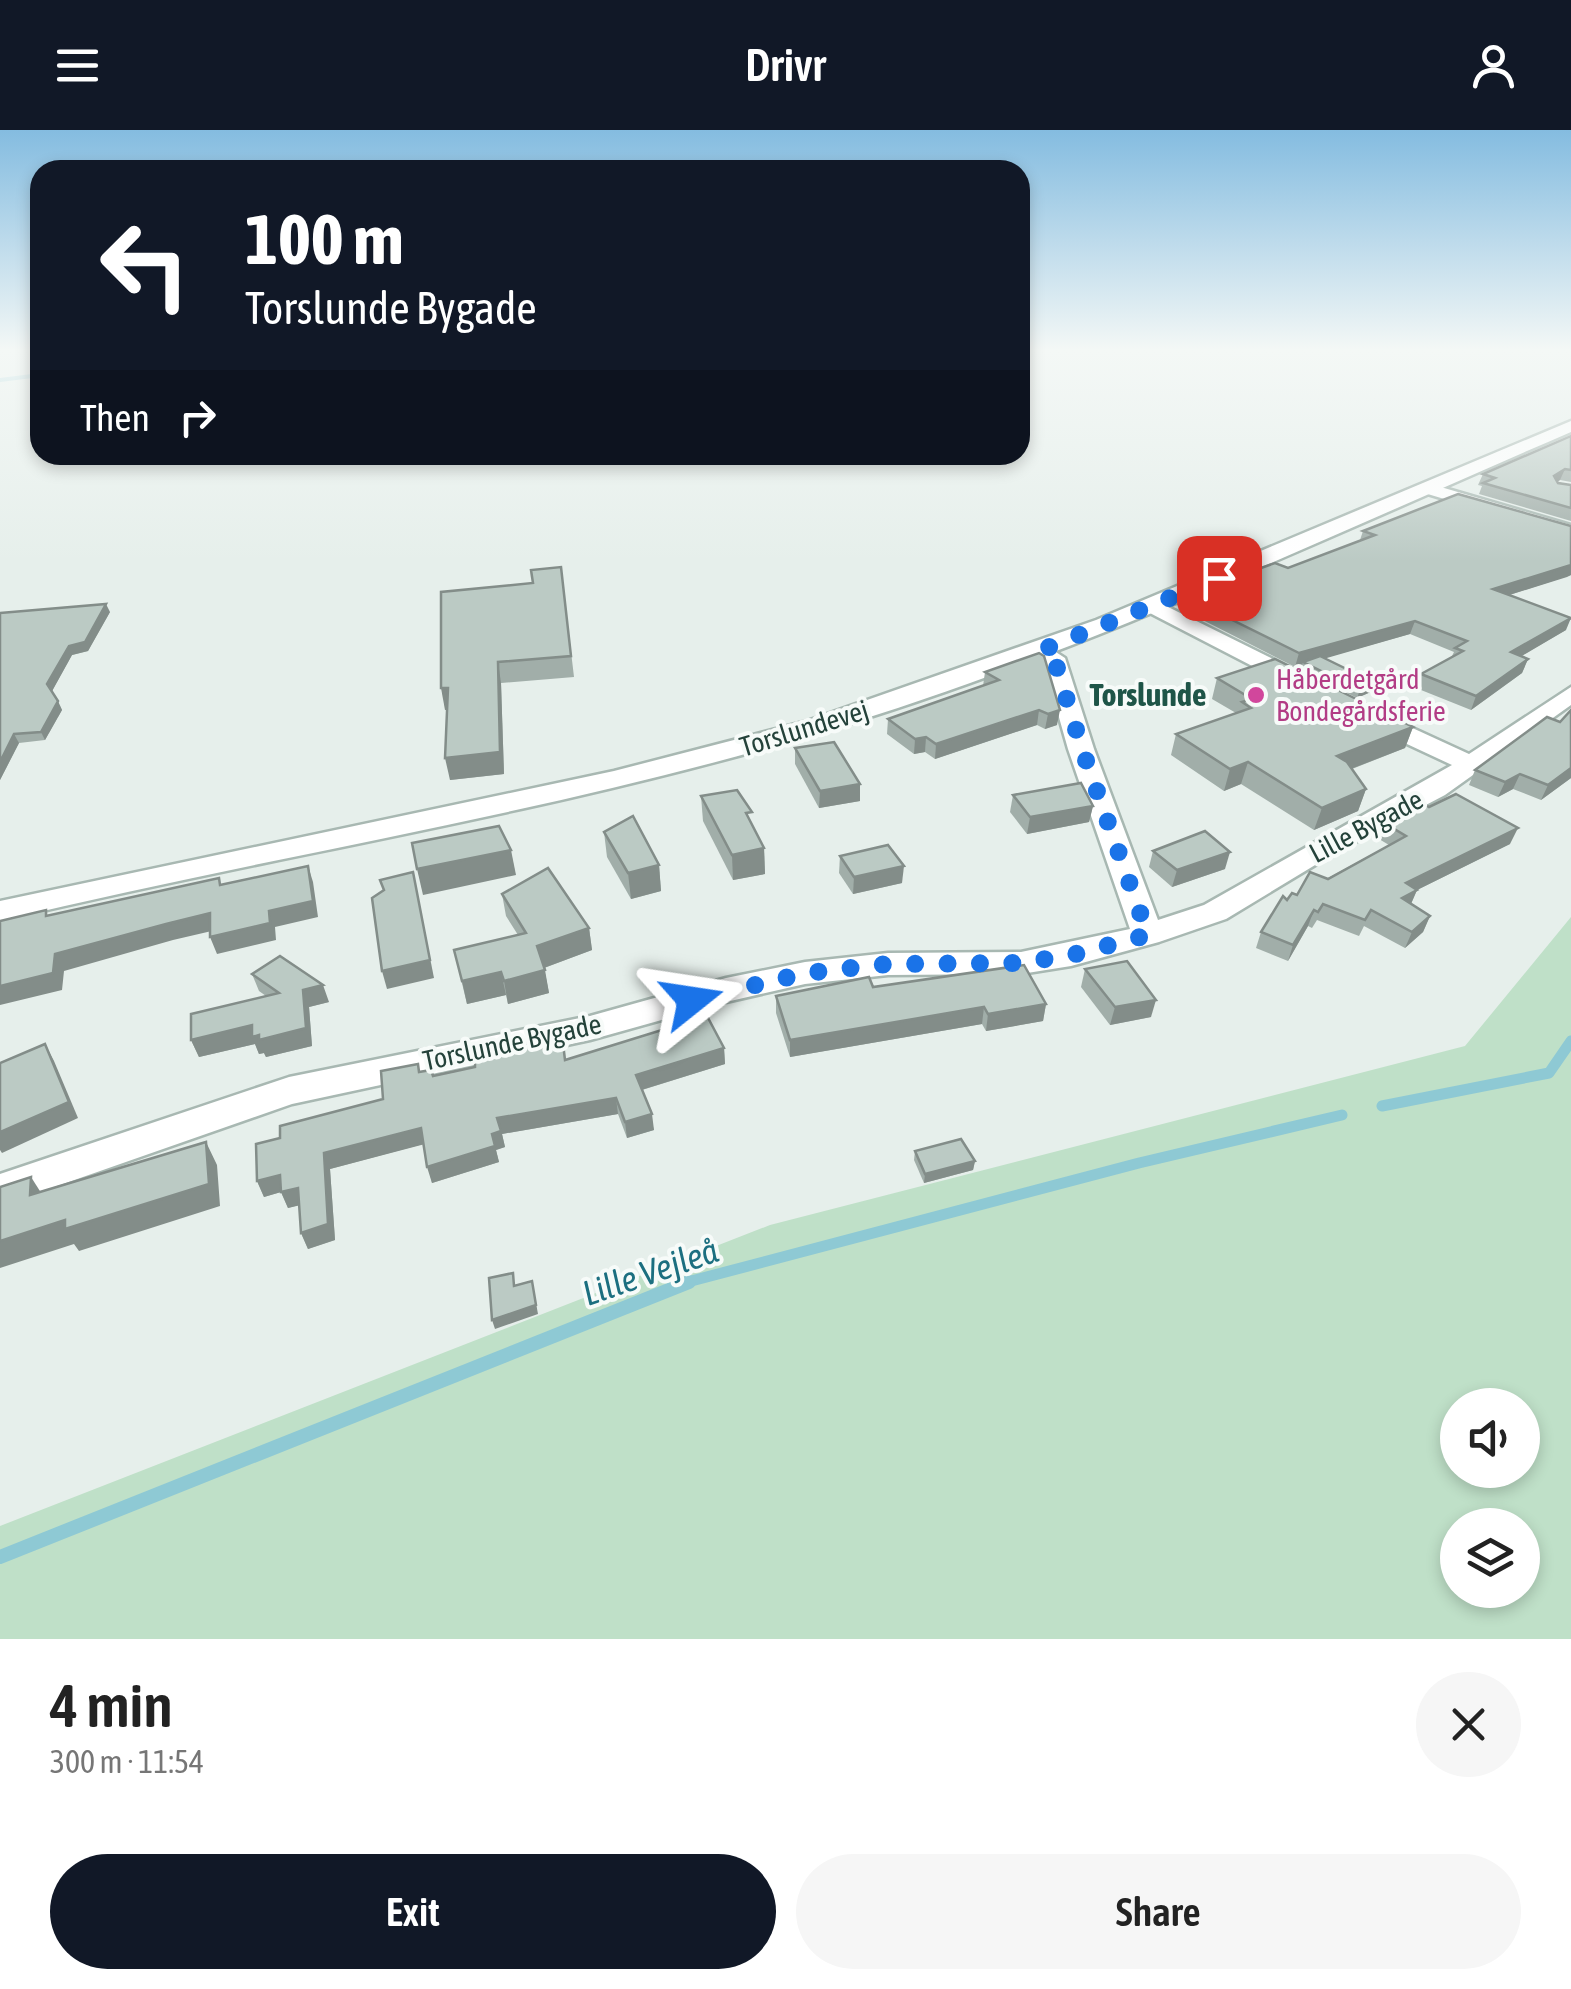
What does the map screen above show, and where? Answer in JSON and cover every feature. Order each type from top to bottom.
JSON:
[{"type":"street","name":"Torslundevej","points":[[0,910],[671,765],[818,725],[1042,650],[1154,606],[1571,426]]},
{"type":"street","points":[[1427,488],[1571,531]]},
{"type":"street","points":[[1154,606],[1318,691]]},
{"type":"street","points":[[1042,650],[1054,658],[1148,935]]},
{"type":"street","name":"Lille Bygade","points":[[1148,935],[1215,912],[1330,844],[1436,789],[1571,694]]},
{"type":"street","points":[[1350,706],[1470,764]]},
{"type":"street","name":"Torslunde Bygade","points":[[0,1190],[288,1090],[590,1028],[726,990],[806,973],[888,964],[1020,963],[1072,955],[1148,935]]},
{"type":"green space","points":[[1571,917],[1571,1639],[0,1639],[0,1526],[770,1225],[1465,1046]]},
{"type":"building","points":[[1571,436],[1571,470],[1554,476],[1558,483],[1571,485],[1571,508],[1483,483],[1495,478],[1483,474]]},
{"type":"building","points":[[1458,494],[1571,526],[1571,565],[1493,589],[1571,618],[1511,652],[1528,659],[1476,696],[1421,674],[1463,651],[1455,648],[1467,641],[1415,621],[1299,653],[1190,599],[1232,581],[1227,580],[1275,563],[1288,568],[1375,535],[1363,531]]},
{"type":"building","points":[[561,567],[571,656],[498,662],[500,752],[445,758],[448,688],[441,688],[441,592],[533,583],[531,570]]},
{"type":"building","points":[[106,604],[85,642],[69,646],[47,684],[58,701],[41,732],[14,734],[0,762],[0,613]]},
{"type":"building","points":[[1039,653],[1044,656],[1060,710],[1048,714],[1039,710],[936,744],[926,737],[915,739],[888,719],[999,680],[985,672]]},
{"type":"building","points":[[1320,656],[1375,683],[1360,690],[1303,662]]},
{"type":"building","points":[[1275,659],[1413,727],[1337,756],[1347,762],[1366,789],[1322,808],[1248,762],[1230,769],[1176,734],[1251,708],[1242,702],[1252,699],[1217,678]]},
{"type":"building","points":[[1571,710],[1571,768],[1548,785],[1520,774],[1505,782],[1475,770],[1547,717],[1560,722]]},
{"type":"building","points":[[834,742],[860,784],[820,791],[795,748]]},
{"type":"building","points":[[1081,783],[1093,806],[1030,817],[1013,795]]},
{"type":"building","points":[[737,790],[752,812],[746,813],[764,848],[732,855],[701,796]]},
{"type":"building","points":[[1456,794],[1518,828],[1406,883],[1417,890],[1402,898],[1430,916],[1412,932],[1371,910],[1365,920],[1323,904],[1318,912],[1314,910],[1293,945],[1261,932],[1283,896],[1287,900],[1292,893],[1297,895],[1310,872],[1328,879],[1406,836],[1381,821],[1419,801],[1429,807]]},
{"type":"building","points":[[633,816],[659,865],[628,873],[604,832]]},
{"type":"building","points":[[499,826],[511,850],[417,869],[412,843]]},
{"type":"building","points":[[1205,831],[1230,852],[1177,870],[1153,851]]},
{"type":"building","points":[[888,845],[904,866],[854,877],[840,856]]},
{"type":"building","points":[[308,866],[313,901],[269,911],[270,923],[210,937],[210,913],[55,954],[53,973],[0,986],[0,921],[46,910],[46,916],[219,878],[220,885]]},
{"type":"building","points":[[548,868],[589,928],[537,946],[545,970],[504,981],[501,972],[462,981],[454,950],[526,933],[502,894]]},
{"type":"building","points":[[413,872],[430,960],[382,971],[372,898],[384,890],[380,880]]},
{"type":"building","points":[[280,956],[323,985],[303,990],[306,1028],[259,1040],[259,1035],[252,1037],[252,1025],[191,1040],[191,1014],[279,993],[252,974]]},
{"type":"building","points":[[1127,961],[1156,1000],[1115,1007],[1085,969]]},
{"type":"building","points":[[1024,965],[1046,1004],[988,1014],[984,1007],[790,1040],[776,996],[869,977],[873,987]]},
{"type":"building","points":[[707,1016],[724,1048],[636,1075],[652,1114],[625,1122],[616,1098],[497,1118],[501,1131],[492,1134],[495,1146],[427,1167],[421,1128],[324,1153],[328,1224],[301,1233],[298,1188],[281,1192],[280,1175],[257,1181],[256,1144],[280,1138],[280,1126],[383,1099],[381,1071],[418,1064],[419,1072],[431,1070],[433,1076],[475,1067],[475,1052],[562,1035],[565,1060]]},
{"type":"building","points":[[45,1044],[69,1102],[0,1132],[0,1063]]},
{"type":"building","points":[[961,1139],[975,1161],[925,1174],[915,1151]]},
{"type":"building","points":[[206,1142],[209,1184],[65,1229],[65,1220],[0,1241],[0,1187],[31,1177],[30,1195]]},
{"type":"building","points":[[513,1273],[514,1286],[532,1281],[536,1305],[492,1320],[489,1278]]},
{"type":"waterway","name":"Lille Vejleå","points":[[1382,1106],[1549,1073],[1571,1041]]},
{"type":"waterway","name":"Lille Vejleå","points":[[680,1284],[1139,1163],[1342,1115]]},
{"type":"waterway","name":"Lille Vejleå","points":[[0,1557],[689,1282]]},
{"type":"place","name":"Håberdetgård Bondegårdsferie","points":[[1256,695]]},
{"type":"district","name":"Torslunde","points":[[1148,694]]},
{"type":"route","points":[[692,1000],[806,973],[947,961],[1020,963],[1072,955],[1148,935],[1054,658],[1042,650],[1219,578]]}]
